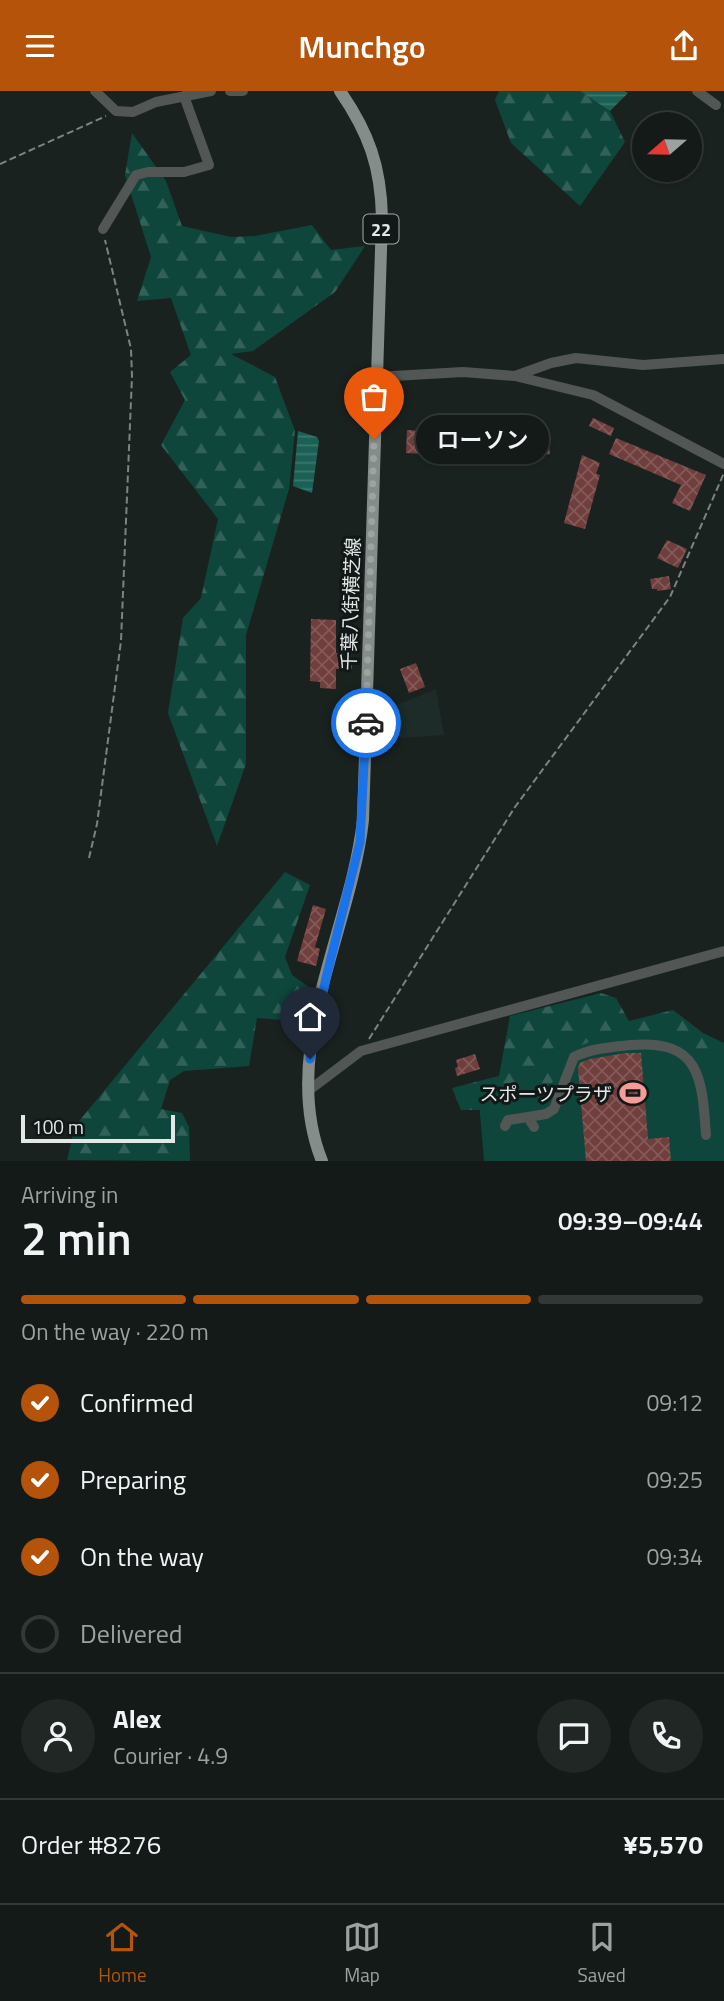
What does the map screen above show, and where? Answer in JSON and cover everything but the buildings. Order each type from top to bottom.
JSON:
[{"type":"main road","name":"千葉八街横芝線","points":[[321,1161],[310,1127],[307,1091],[317,1017],[358,853],[363,820],[382,218],[379,177],[372,150],[363,128],[340,91]]},
{"type":"street","points":[[95,91],[116,111],[133,112],[156,102],[211,91]]},
{"type":"street","points":[[230,91],[243,91]]},
{"type":"street","points":[[697,91],[716,105]]},
{"type":"street","points":[[103,229],[136,175],[148,172],[184,172],[209,165],[184,96]]},
{"type":"street","points":[[515,376],[551,363],[576,358],[643,365],[724,359]]},
{"type":"street","points":[[376,377],[463,372],[515,376],[593,395],[724,464]]},
{"type":"street","points":[[307,1091],[361,1051],[724,951]]},
{"type":"street","points":[[505,1126],[508,1120],[531,1122],[554,1109],[574,1058],[584,1052],[652,1043],[672,1046],[689,1061],[698,1075],[703,1093],[706,1135]]},
{"type":"path","points":[[0,164],[116,111]]},
{"type":"path","points":[[89,858],[97,824],[121,641],[132,376],[131,349],[103,229]]},
{"type":"path","points":[[361,1051],[515,807],[670,597],[724,473]]},
{"type":"shaded area","points":[[580,91],[624,91],[628,93],[610,111]]},
{"type":"shaded area","points":[[298,431],[317,437],[319,441],[312,493],[293,486]]},
{"type":"shaded area","points":[[436,689],[444,735],[373,740],[373,715]]},
{"type":"green space","points":[[499,91],[580,91],[610,111],[625,142],[580,206],[511,143],[495,100]]},
{"type":"green space","points":[[132,133],[166,181],[182,226],[231,237],[255,236],[312,225],[331,250],[365,246],[335,292],[253,351],[231,354],[275,377],[295,431],[289,489],[246,635],[246,764],[217,846],[168,713],[183,618],[201,598],[218,519],[161,445],[185,400],[170,372],[191,355],[171,298],[137,301],[151,257],[125,175]]},
{"type":"green space","points":[[285,872],[310,885],[285,957],[292,975],[313,990],[308,1022],[257,1018],[249,1066],[184,1071],[170,1080],[161,1109],[182,1113],[189,1127],[190,1161],[67,1160],[75,1126]]},
{"type":"green space","points":[[601,993],[616,998],[629,1021],[673,1010],[703,1033],[724,1043],[724,1110],[461,1110],[452,1088],[499,1076],[510,1016]]},
{"type":"green space","name":"スポーツプラザ","points":[[655,1031],[712,1056],[724,1054],[724,1161],[484,1161],[479,1102],[534,1097],[550,1088],[566,1053],[593,1040]]},
{"type":"way so far","points":[[366,723],[374,439]]},
{"type":"place","name":"ローソン","points":[[374,439]]},
{"type":"place","name":"スポーツプラザ","points":[[633,1093]]},
{"type":"route","points":[[310,1059],[317,1017],[360,842],[366,723]]}]
